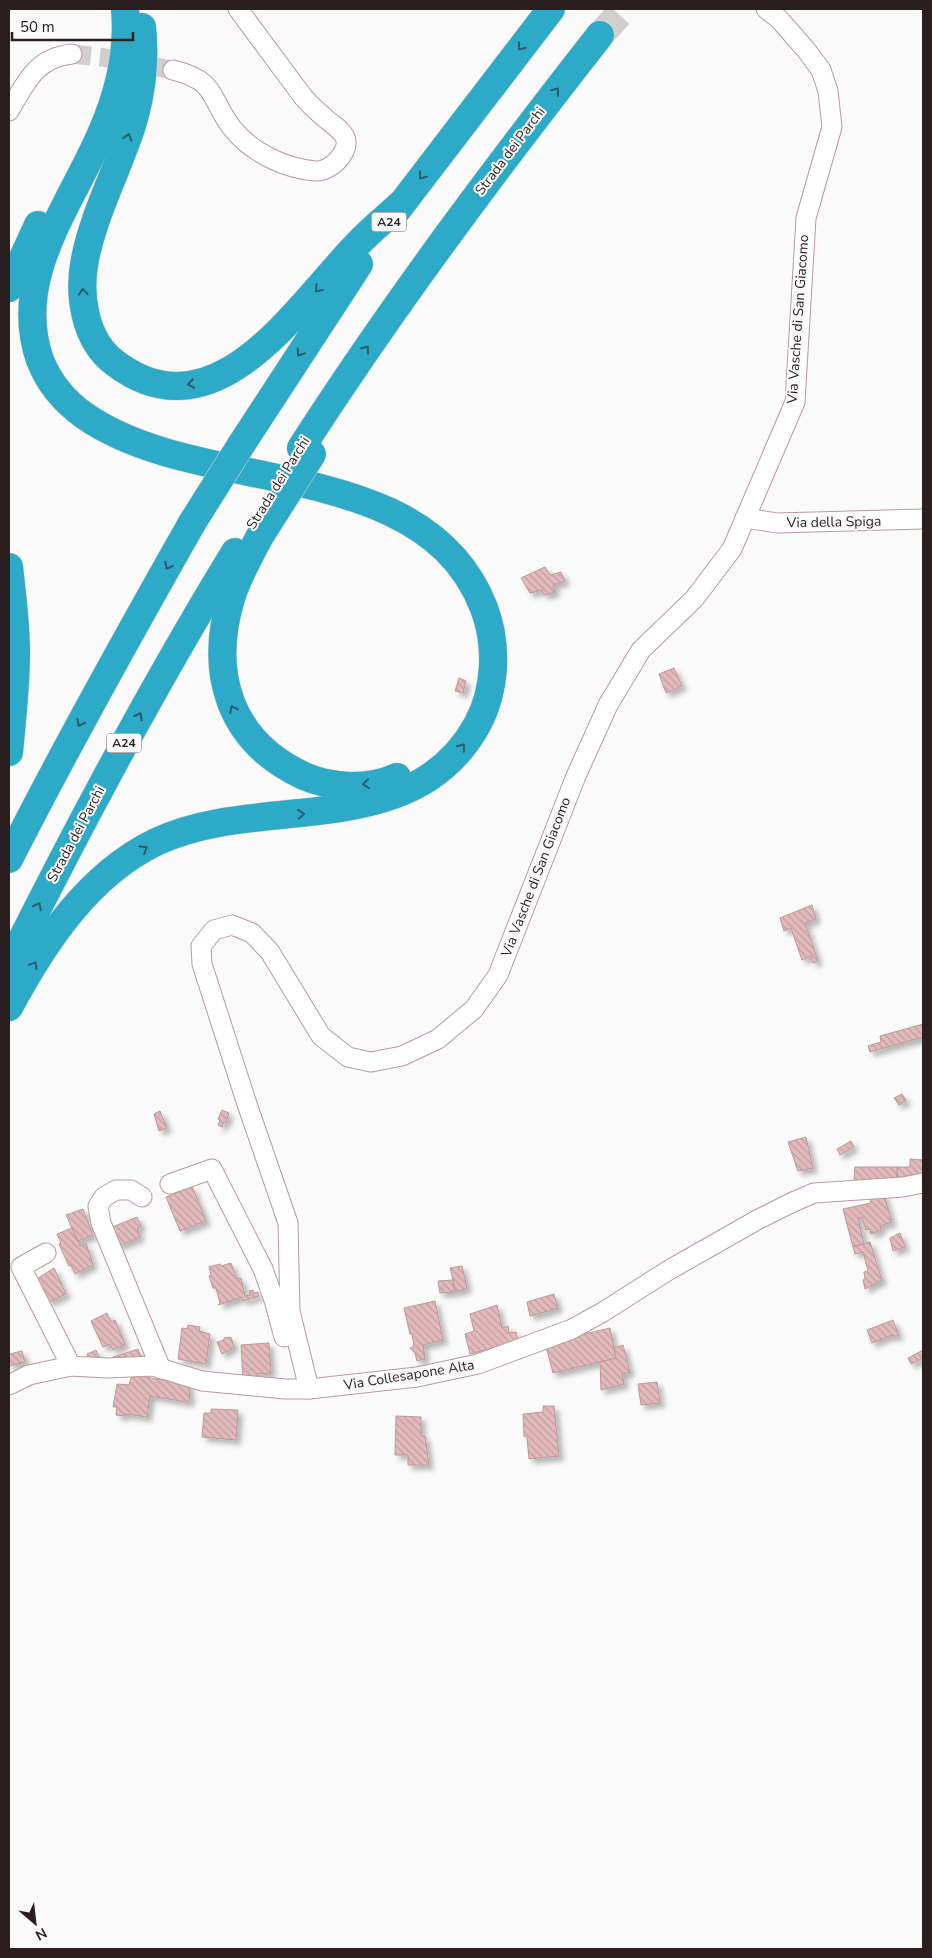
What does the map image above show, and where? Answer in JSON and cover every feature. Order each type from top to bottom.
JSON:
[{"type":"highway","points":[[9,288],[82,136],[99,96],[110,53],[111,9]]},
{"type":"highway","points":[[9,1007],[64,919],[90,890],[118,865],[155,842],[188,829],[258,817],[305,814],[350,808],[383,799],[411,788],[434,774],[455,756],[470,737],[482,715],[493,671],[493,646],[489,621],[480,598],[464,570],[441,545],[414,525],[383,509],[352,498],[178,455],[134,442],[100,426],[72,407],[53,384],[41,361],[32,329],[32,301],[36,276],[47,244],[100,136],[112,107],[125,58],[127,23],[125,9]]},
{"type":"highway","points":[[139,9],[144,54],[139,96],[126,143],[92,230],[84,260],[82,288],[85,315],[96,341],[112,360],[124,370],[153,384],[173,387],[198,383],[223,374],[248,359],[284,326],[354,247],[401,204]]},
{"type":"highway","name":"A24","points":[[9,859],[88,707],[192,523],[241,444],[343,287],[401,204],[551,9]]},
{"type":"highway","name":"Strada dei Parchi","points":[[9,965],[54,875],[139,715],[188,630],[255,532],[306,451],[346,378],[492,174],[600,35]]},
{"type":"highway","points":[[30,241],[17,293],[18,337],[23,363],[41,396],[55,414],[71,427],[89,438],[131,458],[361,518],[406,540],[428,556],[446,574],[461,595],[472,620],[477,648],[476,673],[470,700],[457,726],[436,750],[415,768],[391,780],[366,785],[341,786],[312,779],[286,767],[264,751],[247,734],[232,708],[224,680],[222,644],[225,619],[232,594],[255,532]]},
{"type":"highway","points":[[9,567],[14,608],[16,651],[15,693],[9,752]]},
{"type":"street","points":[[173,70],[188,74],[204,83],[215,97],[232,128],[245,142],[275,161],[301,170],[319,172],[335,164],[344,153],[347,142],[343,132],[314,109],[304,98],[238,9]]},
{"type":"street","name":"Via Vasche di San Giacomo","points":[[303,1389],[290,1311],[288,1222],[247,1104],[202,964],[200,946],[214,930],[232,926],[252,933],[270,952],[321,1036],[348,1057],[371,1062],[402,1056],[438,1039],[474,1010],[498,975],[576,776],[608,705],[642,650],[694,600],[732,549],[795,402],[806,218],[832,127],[828,91],[821,70],[807,51],[779,20],[766,9]]},
{"type":"street","points":[[9,112],[31,75],[39,66],[61,55],[72,54]]},
{"type":"street","name":"Via della Spiga","points":[[745,518],[776,523],[923,520]]},
{"type":"street","points":[[170,1184],[212,1170],[263,1269],[303,1389]]},
{"type":"street","name":"Via Collesapone Alta","points":[[9,1385],[29,1375],[70,1366],[107,1368],[157,1367],[202,1381],[303,1389],[417,1376],[478,1364],[580,1324],[756,1220],[814,1193],[903,1187],[923,1183]]},
{"type":"street","points":[[142,1197],[131,1190],[116,1190],[104,1197],[98,1206],[101,1223],[157,1367]]},
{"type":"street","points":[[98,1242],[157,1367]]},
{"type":"street","points":[[46,1253],[21,1267],[70,1366]]},
{"type":"building","points":[[545,567],[550,575],[561,572],[565,581],[553,585],[555,592],[544,595],[542,590],[530,593],[521,578]]},
{"type":"building","points":[[674,668],[682,686],[666,693],[659,674]]},
{"type":"building","points":[[459,678],[466,681],[463,693],[455,691]]},
{"type":"building","points":[[812,905],[816,919],[805,923],[818,961],[813,963],[811,956],[802,960],[791,928],[784,931],[780,918]]},
{"type":"building","points":[[923,1024],[923,1037],[870,1052],[868,1046],[881,1042],[880,1036]]},
{"type":"building","points":[[902,1094],[906,1100],[899,1105],[894,1098]]},
{"type":"building","points":[[222,1110],[229,1113],[222,1127],[218,1125],[220,1120],[218,1119]]},
{"type":"building","points":[[160,1111],[167,1128],[159,1131],[154,1114]]},
{"type":"building","points":[[806,1137],[813,1168],[798,1171],[788,1142]]},
{"type":"building","points":[[851,1141],[854,1147],[840,1155],[837,1149]]},
{"type":"building","points":[[910,1159],[923,1160],[923,1178],[897,1180],[897,1167],[910,1167]]},
{"type":"building","points":[[855,1167],[897,1167],[897,1180],[854,1182]]},
{"type":"building","points":[[192,1186],[206,1221],[180,1231],[166,1197]]},
{"type":"building","points":[[883,1192],[892,1222],[880,1226],[881,1230],[871,1234],[870,1229],[866,1230],[862,1217],[858,1218],[864,1244],[853,1247],[843,1209],[871,1203],[870,1196]]},
{"type":"building","points":[[83,1209],[93,1235],[78,1241],[66,1215]]},
{"type":"building","points":[[137,1217],[141,1226],[137,1228],[140,1237],[118,1246],[110,1228]]},
{"type":"building","points":[[72,1228],[80,1246],[86,1243],[93,1265],[75,1274],[71,1265],[69,1266],[59,1244],[61,1243],[57,1234]]},
{"type":"building","points":[[900,1233],[905,1247],[893,1251],[890,1238]]},
{"type":"building","points":[[870,1242],[882,1280],[865,1289],[864,1272],[868,1271],[863,1252],[855,1254],[853,1247]]},
{"type":"building","points":[[231,1263],[237,1279],[241,1278],[245,1296],[250,1295],[249,1291],[253,1290],[254,1293],[258,1292],[259,1296],[243,1301],[242,1297],[218,1305],[220,1303],[216,1288],[213,1288],[209,1276],[211,1275],[209,1267]]},
{"type":"building","points":[[462,1266],[467,1288],[456,1292],[450,1268]]},
{"type":"building","points":[[54,1268],[66,1294],[49,1302],[35,1280]]},
{"type":"building","points":[[453,1280],[454,1292],[440,1293],[438,1281]]},
{"type":"building","points":[[554,1294],[558,1308],[530,1316],[527,1302]]},
{"type":"building","points":[[435,1301],[443,1340],[423,1345],[425,1359],[417,1361],[415,1353],[410,1348],[414,1346],[404,1308]]},
{"type":"building","points":[[497,1305],[502,1328],[508,1326],[509,1333],[516,1332],[518,1341],[470,1354],[465,1334],[474,1331],[470,1314]]},
{"type":"building","points":[[107,1313],[111,1322],[115,1320],[125,1344],[113,1350],[110,1344],[103,1347],[91,1321]]},
{"type":"building","points":[[893,1320],[899,1336],[889,1336],[872,1343],[867,1330]]},
{"type":"building","points":[[188,1325],[200,1327],[199,1331],[210,1334],[206,1364],[178,1359],[182,1328],[187,1329]]},
{"type":"building","points":[[610,1328],[616,1358],[553,1373],[545,1343]]},
{"type":"building","points":[[231,1337],[234,1347],[222,1354],[217,1342]]},
{"type":"building","points":[[269,1343],[271,1373],[257,1374],[257,1379],[243,1380],[241,1345]]},
{"type":"building","points":[[623,1345],[630,1372],[622,1374],[624,1384],[601,1390],[600,1362],[616,1358],[614,1348]]},
{"type":"building","points":[[138,1349],[144,1365],[116,1364],[113,1357]]},
{"type":"building","points":[[96,1350],[102,1364],[91,1363],[87,1354]]},
{"type":"building","points":[[923,1350],[923,1358],[911,1364],[908,1358]]},
{"type":"building","points":[[22,1351],[25,1362],[9,1366],[9,1354]]},
{"type":"building","points":[[132,1375],[189,1384],[190,1401],[150,1396],[147,1417],[125,1414],[125,1416],[116,1415],[117,1407],[113,1407],[117,1384],[129,1385]]},
{"type":"building","points":[[657,1382],[660,1403],[641,1405],[638,1384]]},
{"type":"building","points":[[543,1406],[554,1406],[559,1456],[529,1459],[527,1437],[524,1436],[523,1414],[543,1412]]},
{"type":"building","points":[[211,1409],[238,1410],[236,1440],[202,1437],[204,1413],[211,1413]]},
{"type":"building","points":[[396,1416],[421,1417],[421,1436],[425,1436],[429,1465],[408,1465],[408,1455],[395,1455]]},
{"type":"tunnel","points":[[600,35],[624,9]]},
{"type":"tunnel","points":[[72,54],[101,57],[173,70]]}]
